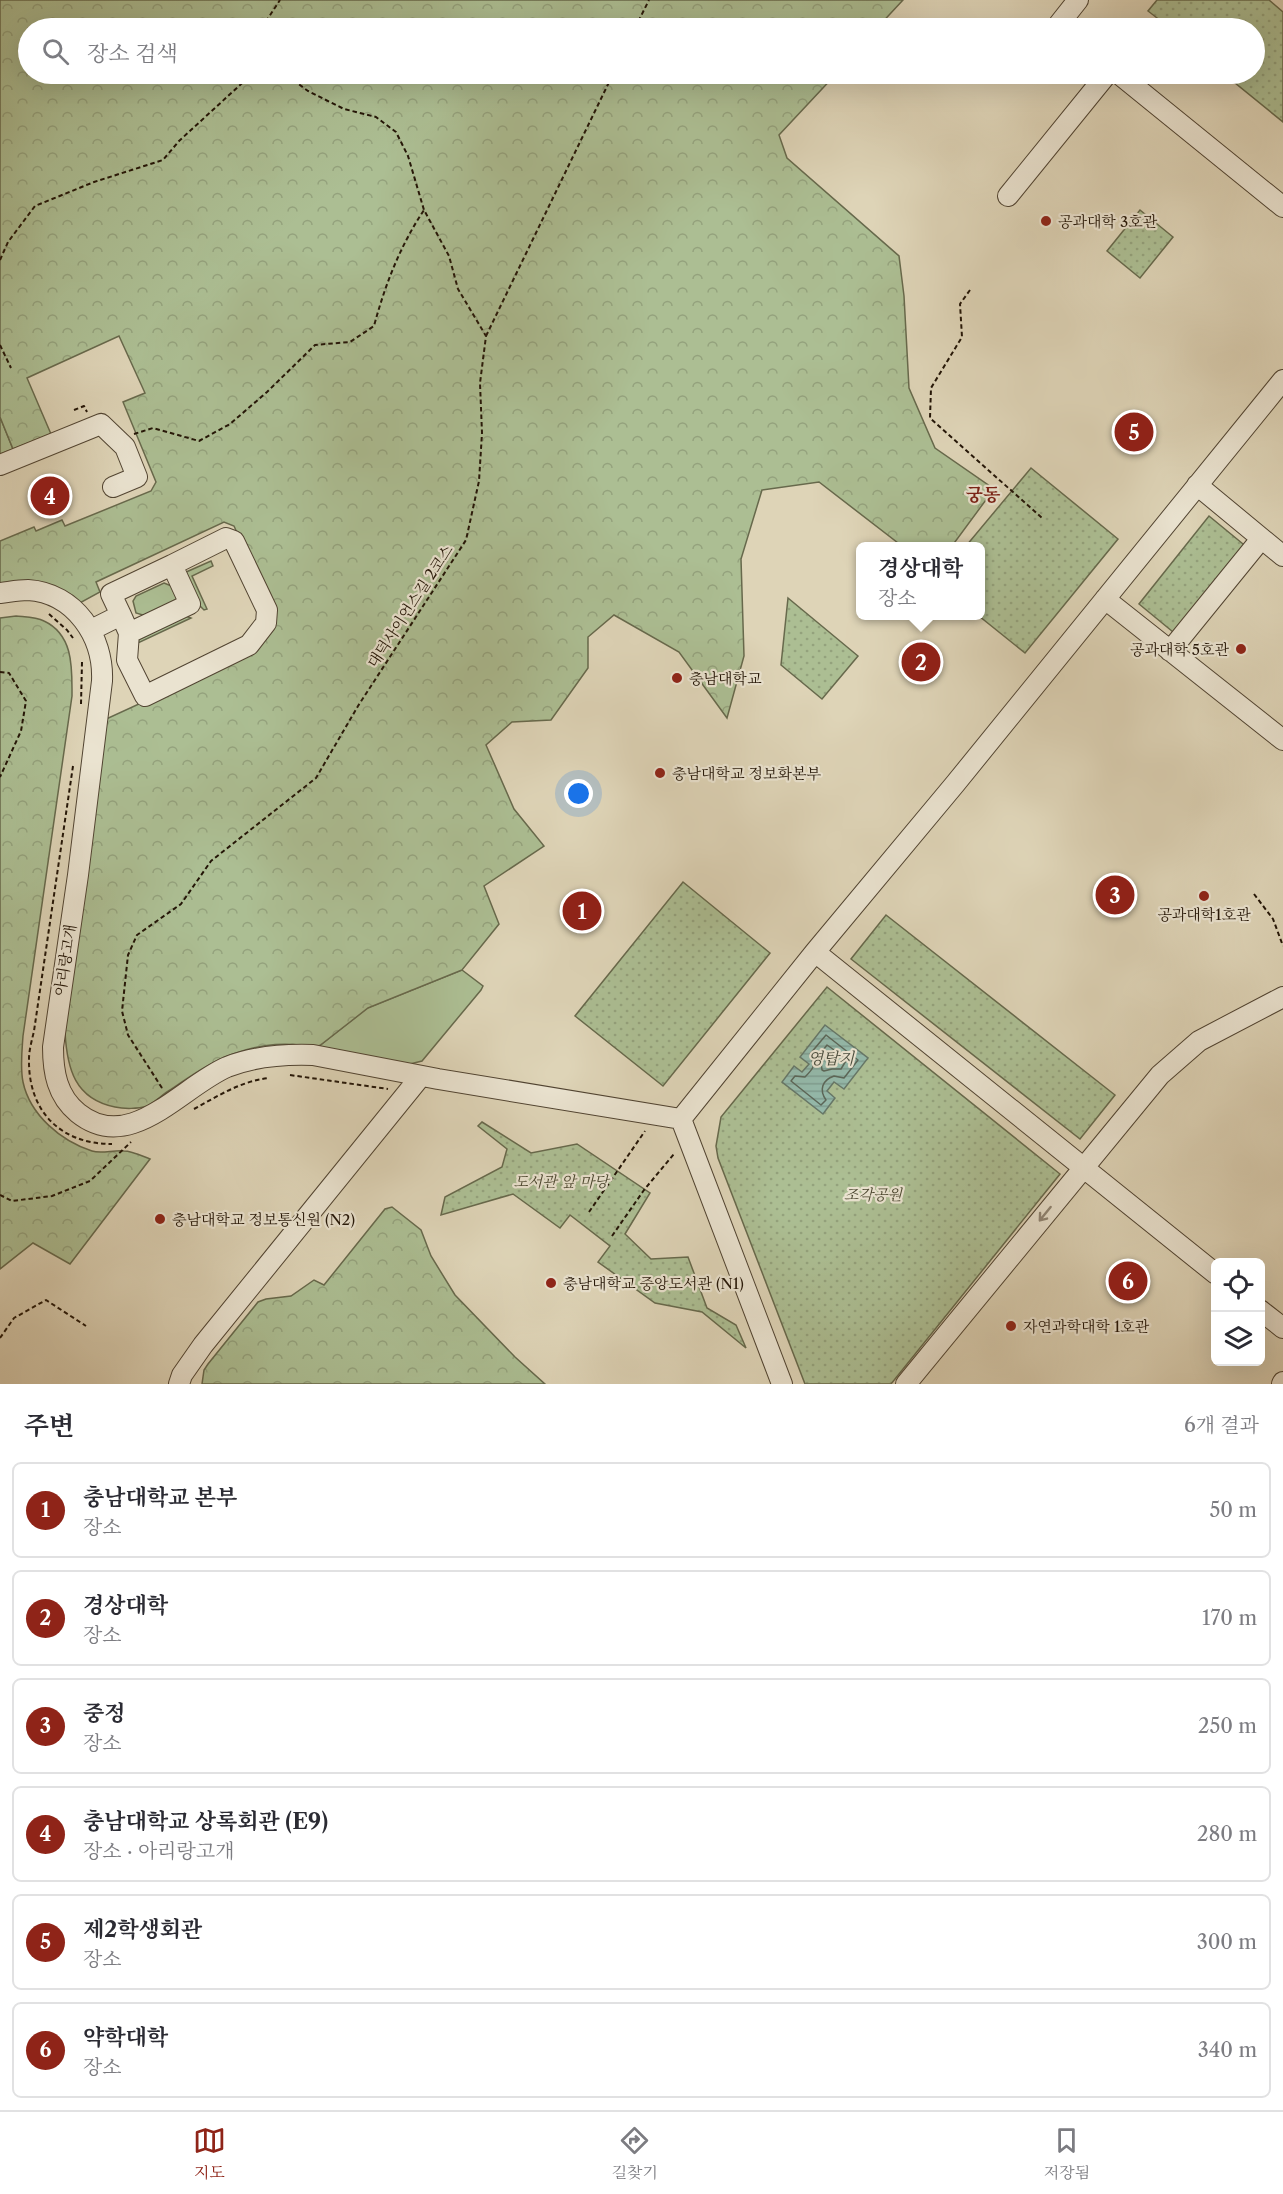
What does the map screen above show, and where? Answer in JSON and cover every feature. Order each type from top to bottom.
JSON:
[{"type":"street","points":[[1064,18],[1078,0]]},
{"type":"street","points":[[1008,196],[1099,84]]},
{"type":"street","points":[[1131,84],[1283,207]]},
{"type":"street","points":[[782,1384],[681,1119],[1283,381]]},
{"type":"street","points":[[0,465],[101,424],[125,447],[137,477],[113,487]]},
{"type":"street","points":[[1197,486],[1283,556]]},
{"type":"street","points":[[226,538],[234,541],[267,610],[266,623],[249,645],[145,696],[128,660],[125,624],[111,594],[226,538]]},
{"type":"street","points":[[1170,651],[1261,538]]},
{"type":"street","points":[[91,630],[125,624],[190,604],[172,565]]},
{"type":"street","name":"아리랑고개","points":[[0,593],[28,590],[51,595],[78,613],[91,630],[101,660],[102,681],[78,875],[54,1031],[53,1058],[60,1091],[64,1099],[79,1114],[100,1125],[126,1126],[148,1117],[213,1074],[238,1063],[264,1057],[313,1055],[422,1076],[681,1119]]},
{"type":"street","points":[[1105,599],[1283,740]]},
{"type":"street","points":[[815,952],[1211,1271]]},
{"type":"street","points":[[906,1384],[1160,1075],[1206,1037],[1283,997]]},
{"type":"street","points":[[179,1384],[182,1375],[203,1346],[422,1076]]},
{"type":"street","points":[[1263,1312],[1283,1328]]},
{"type":"path","points":[[268,18],[280,0]]},
{"type":"path","points":[[640,18],[649,0]]},
{"type":"path","points":[[0,260],[8,242],[35,206],[163,160],[179,141],[241,84]]},
{"type":"path","points":[[299,84],[344,109],[376,117],[396,132],[408,156],[424,210],[449,256],[458,289],[486,336]]},
{"type":"path","name":"대덕사이언스길 2코스","points":[[164,1094],[128,1035],[122,1011],[128,956],[137,935],[181,904],[211,861],[316,778],[358,706],[466,540],[479,481],[482,433],[480,383],[486,336],[609,84]]},
{"type":"path","points":[[118,441],[153,428],[199,441],[231,424],[315,345],[350,342],[374,326],[384,288],[408,234],[424,210]]},
{"type":"path","points":[[970,290],[960,304],[962,337],[931,388],[930,418],[1042,518]]},
{"type":"path","points":[[0,345],[11,368]]},
{"type":"path","points":[[74,410],[84,406],[89,417]]},
{"type":"path","points":[[0,672],[9,673],[26,701],[21,731],[0,777]]},
{"type":"path","points":[[1254,894],[1273,919],[1283,946]]},
{"type":"path","points":[[290,1075],[391,1089]]},
{"type":"path","points":[[589,1212],[645,1131]]},
{"type":"path","points":[[0,1195],[12,1201],[52,1196],[90,1180],[131,1142]]},
{"type":"path","points":[[612,1236],[644,1190],[674,1154]]},
{"type":"path","points":[[0,1338],[14,1318],[46,1300],[86,1326]]},
{"type":"green space","points":[[0,0],[903,0],[886,18],[18,18],[18,84],[827,84],[779,135],[787,158],[899,256],[904,296],[909,388],[935,448],[994,489],[955,542],[897,542],[819,482],[762,490],[741,559],[744,656],[727,718],[679,652],[614,615],[588,637],[588,668],[551,720],[512,722],[486,745],[514,809],[544,846],[484,886],[499,924],[462,970],[368,1008],[318,1047],[275,1044],[233,1054],[208,1065],[147,1106],[127,1108],[101,1103],[82,1090],[71,1070],[65,1032],[104,720],[250,653],[273,613],[234,526],[224,522],[96,582],[100,592],[78,604],[0,586],[0,541],[34,527],[36,531],[62,520],[65,526],[151,491],[156,482],[123,402],[145,393],[119,336],[27,378],[51,434],[13,449],[0,417]]},
{"type":"green space","points":[[1157,0],[1269,0],[1283,12],[1283,122],[1236,84],[1265,84],[1265,18],[1157,18],[1148,11]]},
{"type":"green space","points":[[1140,210],[1173,237],[1140,278],[1107,251]]},
{"type":"green space","points":[[0,417],[13,449],[0,454]]},
{"type":"green space","points":[[1031,468],[1118,539],[1025,653],[984,620],[985,542],[969,542]]},
{"type":"green space","points":[[1209,516],[1254,553],[1184,641],[1139,604]]},
{"type":"green space","points":[[211,561],[213,566],[192,576],[207,609],[204,610],[198,604],[184,573]]},
{"type":"green space","points":[[164,583],[174,587],[177,598],[174,603],[146,616],[136,613],[133,601],[136,596]]},
{"type":"green space","points":[[788,598],[858,656],[822,699],[781,665]]},
{"type":"green space","points":[[16,616],[44,621],[61,635],[69,654],[72,686],[23,1036],[21,1065],[23,1082],[32,1105],[40,1116],[69,1141],[96,1152],[127,1151],[150,1159],[70,1264],[33,1243],[0,1269],[0,618]]},
{"type":"green space","points":[[186,616],[191,618],[138,643],[139,639]]},
{"type":"green space","points":[[683,882],[770,953],[663,1086],[575,1016]]},
{"type":"green space","points":[[886,915],[1115,1095],[1080,1139],[851,959]]},
{"type":"green space","points":[[462,970],[483,986],[422,1061],[410,1064],[318,1047],[367,1008]]},
{"type":"green space","name":"조각공원","points":[[827,987],[1060,1174],[891,1384],[805,1384],[718,1158],[716,1146],[721,1117]]},
{"type":"green space","name":"도서관 앞 마당","points":[[482,1122],[531,1153],[577,1144],[650,1193],[625,1234],[651,1259],[688,1257],[707,1308],[736,1325],[746,1348],[702,1312],[655,1303],[598,1262],[610,1246],[570,1215],[560,1228],[513,1194],[441,1215],[445,1197],[502,1167],[507,1149],[478,1126]]},
{"type":"green space","points":[[392,1207],[421,1230],[431,1256],[455,1295],[515,1357],[545,1384],[202,1384],[204,1370],[208,1364],[258,1302],[291,1296],[314,1280],[324,1285],[385,1209]]},
{"type":"water","name":"영탑지","points":[[825,1025],[868,1058],[844,1089],[834,1082],[827,1091],[835,1098],[823,1114],[782,1082],[794,1066],[802,1072],[809,1064],[800,1057]]},
{"type":"place","name":"공과대학 3호관","points":[[1046,221]]},
{"type":"place","name":"제2학생회관","points":[[1134,432]]},
{"type":"place","name":"충남대학교 상록회관 (E9)","points":[[50,496]]},
{"type":"place","name":"공과대학 5호관","points":[[1241,649]]},
{"type":"place","name":"경상대학","points":[[921,662]]},
{"type":"place","name":"충남대학교","points":[[677,678]]},
{"type":"place","name":"충남대학교 정보화본부","points":[[660,773]]},
{"type":"place","name":"중정","points":[[1115,895]]},
{"type":"place","name":"공과대학1호관","points":[[1204,896]]},
{"type":"place","name":"충남대학교 본부","points":[[582,911]]},
{"type":"place","name":"충남대학교 정보통신원 (N2)","points":[[160,1219]]},
{"type":"place","name":"약학대학","points":[[1128,1281]]},
{"type":"place","name":"충남대학교 중앙도서관 (N1)","points":[[551,1283]]},
{"type":"place","name":"자연과학대학 1호관","points":[[1011,1326]]},
{"type":"district","name":"궁동","points":[[983,495]]}]
